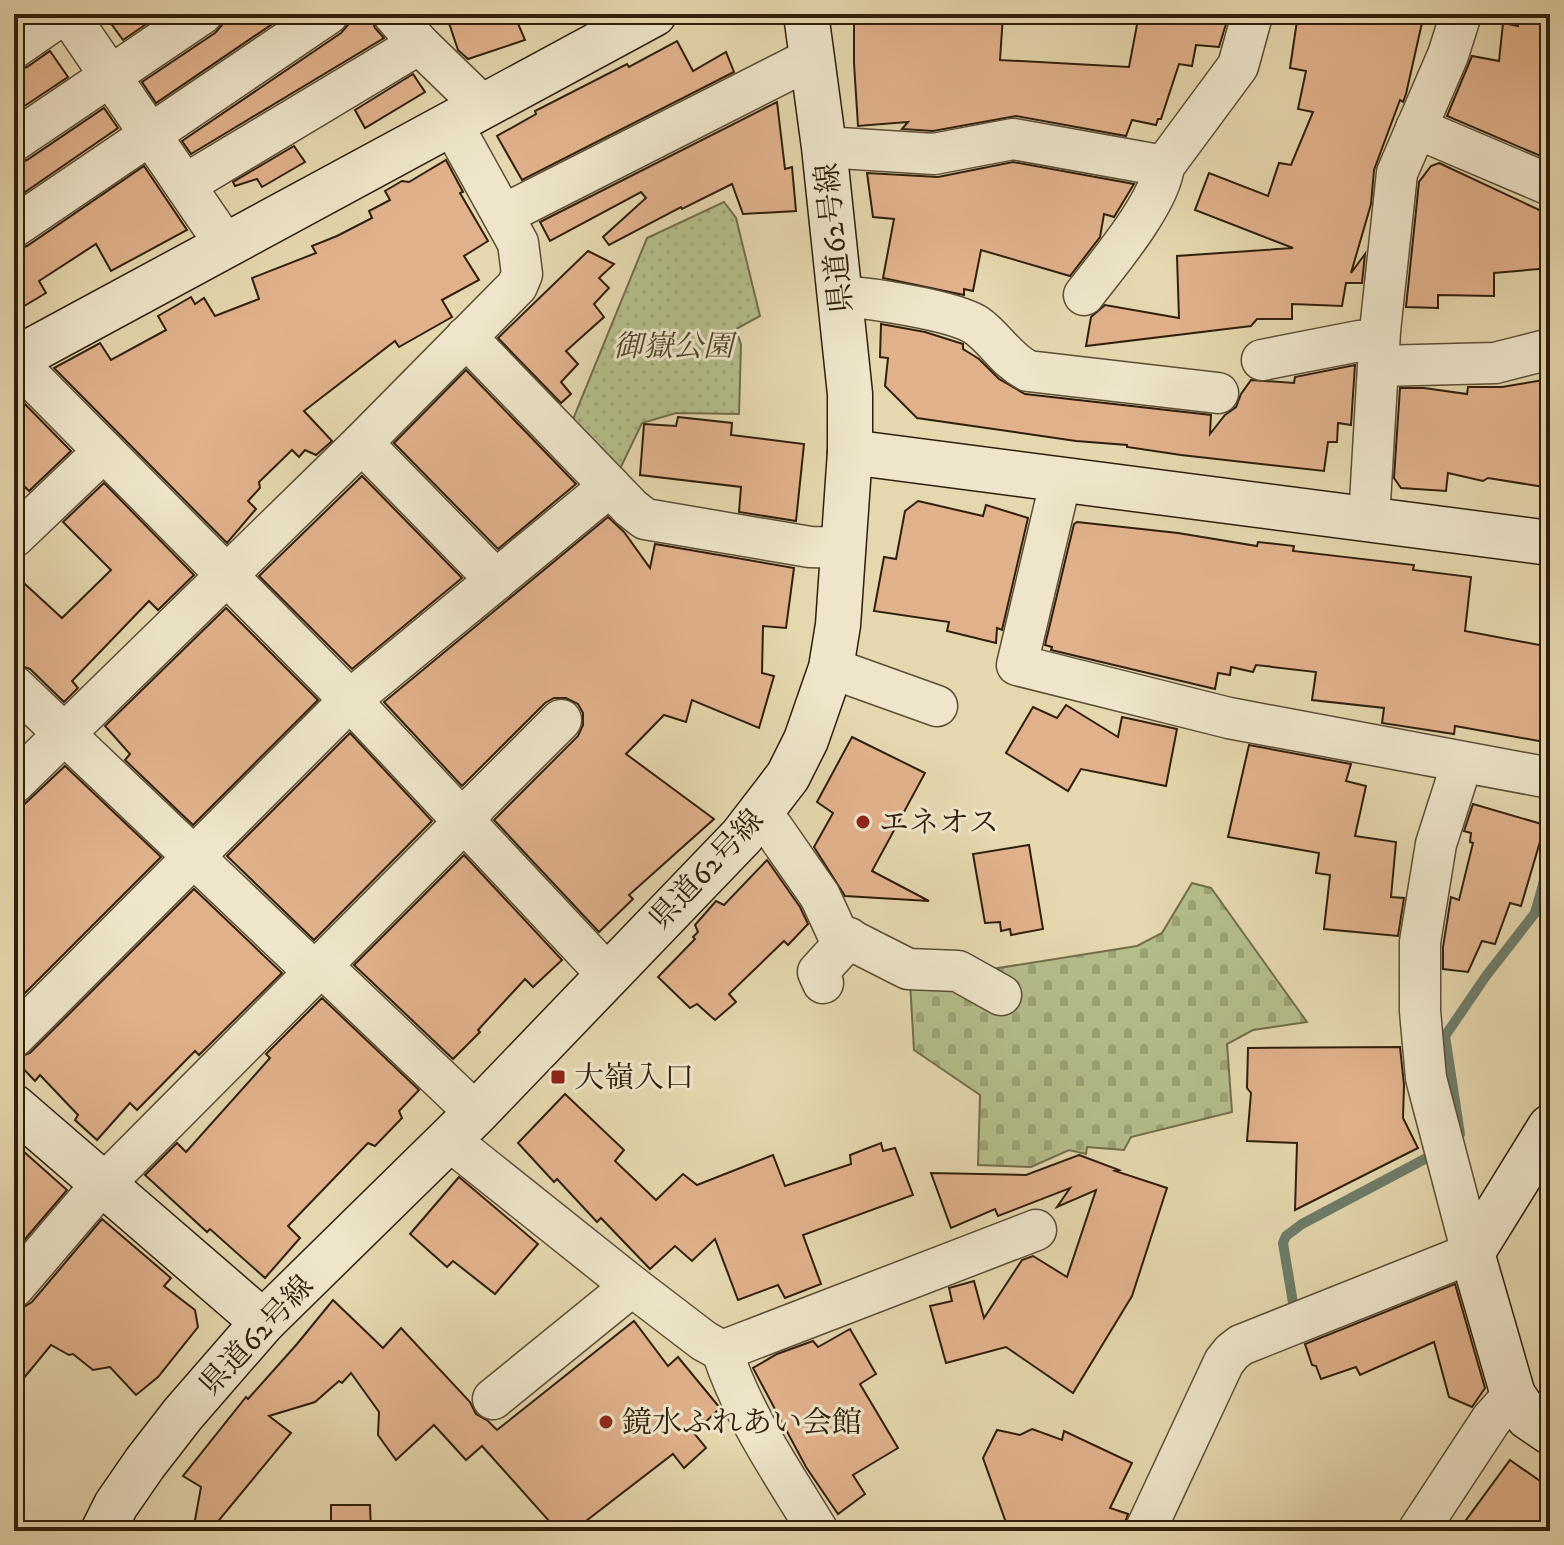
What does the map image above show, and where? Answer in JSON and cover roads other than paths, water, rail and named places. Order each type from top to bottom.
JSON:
[{"type":"street","points":[[14,48],[66,14],[225,244]]},
{"type":"street","points":[[14,141],[202,14]]},
{"type":"street","points":[[14,227],[328,14]]},
{"type":"street","points":[[14,783],[362,443],[517,286],[522,274],[518,243],[503,215],[467,114],[419,44],[393,14]]},
{"type":"street","points":[[607,974],[350,700],[14,360],[654,14]]},
{"type":"street","name":"県道62号線","points":[[103,1531],[116,1505],[145,1463],[263,1322],[463,1127],[742,836],[788,776],[806,740],[831,668],[838,625],[850,452],[850,394],[824,147],[806,14]]},
{"type":"street","points":[[1369,520],[1379,353],[1397,173],[1448,55],[1461,14]]},
{"type":"street","points":[[1084,295],[1133,231],[1163,177],[1164,166],[1238,66],[1251,19]]},
{"type":"street","points":[[186,184],[419,44]]},
{"type":"street","points":[[503,215],[812,58]]},
{"type":"street","points":[[1416,128],[1550,185]]},
{"type":"street","points":[[824,147],[934,154],[1013,139],[1164,166]]},
{"type":"street","points":[[840,296],[871,298],[964,319],[981,329],[1016,365],[1028,371],[1218,393]]},
{"type":"street","points":[[466,337],[645,519],[810,547],[845,548]]},
{"type":"street","points":[[1262,360],[1359,341],[1379,353],[1495,363],[1550,349]]},
{"type":"street","points":[[362,443],[496,580]]},
{"type":"street","points":[[14,537],[104,451]]},
{"type":"street","points":[[850,452],[1550,543]]},
{"type":"street","points":[[1061,479],[1017,665],[1229,718],[1550,778]]},
{"type":"street","points":[[14,1037],[350,700],[610,486]]},
{"type":"street","points":[[831,668],[937,706]]},
{"type":"street","points":[[14,686],[301,959],[331,975],[463,1127],[632,1286],[704,1341],[722,1351],[748,1412],[818,1531]]},
{"type":"street","points":[[14,1287],[104,1184],[465,821],[477,804],[561,720]]},
{"type":"street","points":[[1462,763],[1436,844],[1420,942],[1420,1011],[1426,1078],[1513,1395],[1528,1417],[1550,1432]]},
{"type":"street","points":[[759,814],[779,836],[820,896],[837,933],[908,969],[958,971],[1001,995]]},
{"type":"street","points":[[823,983],[818,972],[849,938]]},
{"type":"street","points":[[14,1107],[263,1322]]},
{"type":"street","points":[[1145,1531],[1224,1362],[1232,1352],[1241,1345],[1472,1253],[1550,1127]]},
{"type":"street","points":[[722,1351],[1036,1230]]},
{"type":"street","points":[[493,1399],[632,1286]]},
{"type":"street","points":[[1418,1531],[1491,1420],[1513,1395]]},
{"type":"waterway","points":[[1460,1134],[1445,1036],[1535,913],[1550,859]]},
{"type":"waterway","points":[[1293,1303],[1283,1243],[1286,1236],[1302,1224],[1438,1152]]},
{"type":"place","name":"エネオス","points":[[863,822]]},
{"type":"place","name":"大嶺入口","points":[[558,1077]]},
{"type":"place","name":"鏡水ふれあい会館","points":[[606,1422]]},
{"type":"park label","name":"御嶽公園","points":[[673,346]]}]
